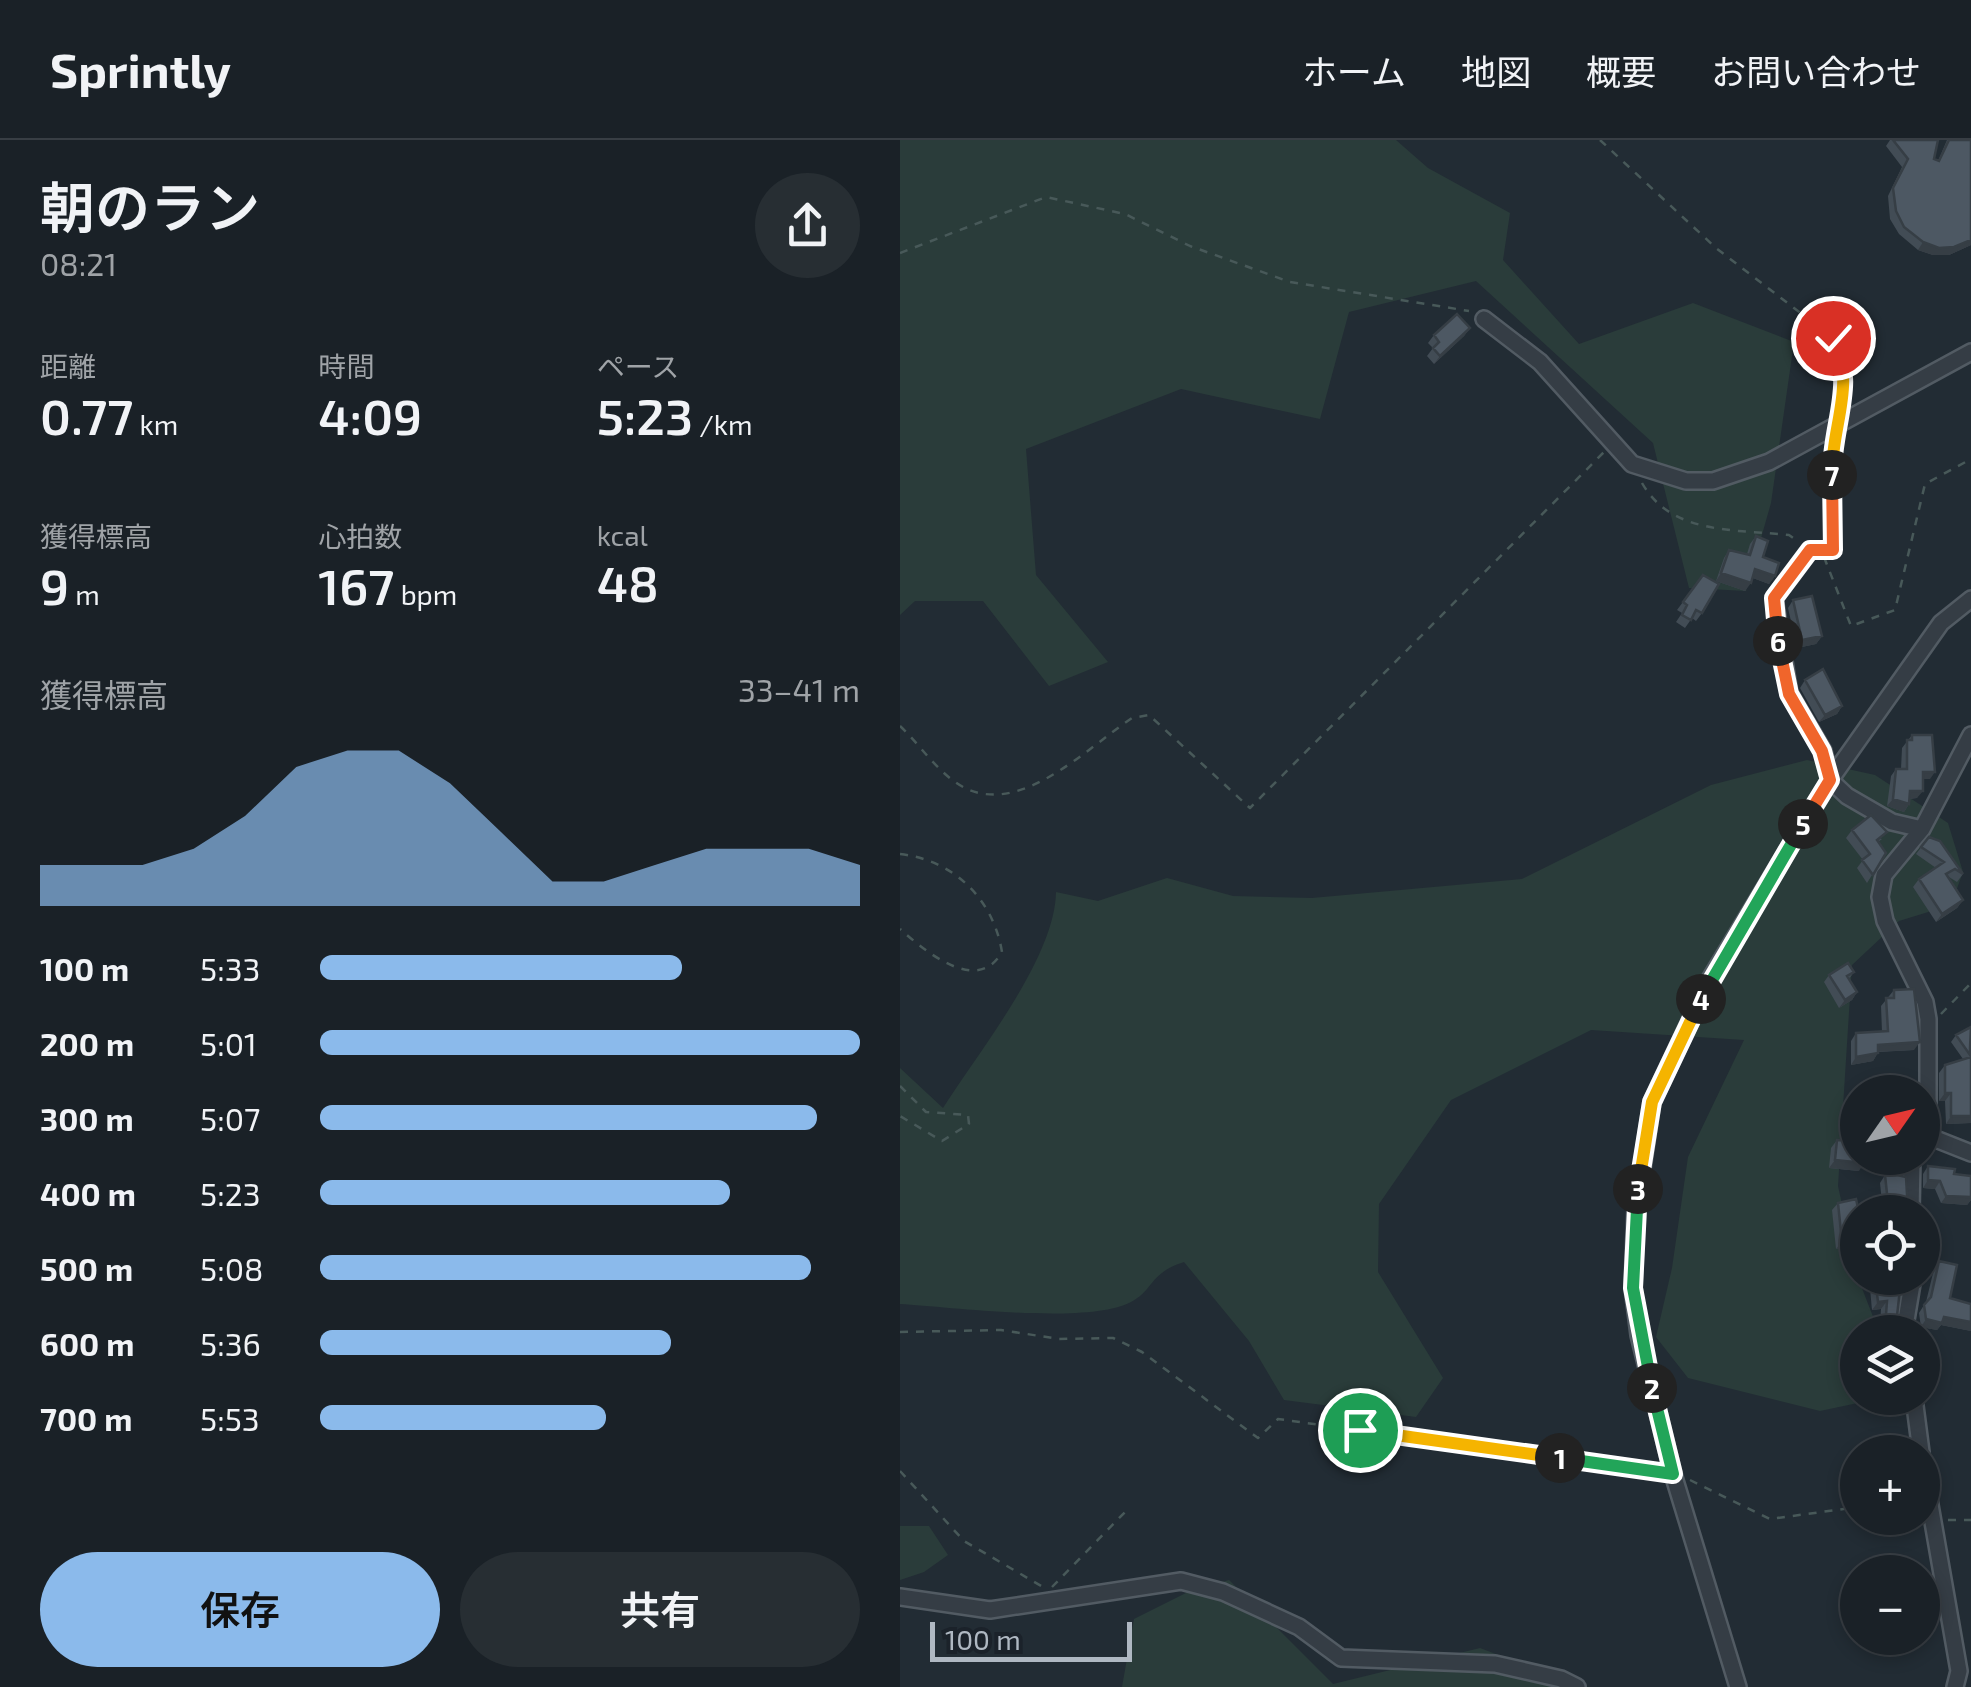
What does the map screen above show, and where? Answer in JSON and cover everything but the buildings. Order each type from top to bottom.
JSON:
[{"type":"street","points":[[1484,318],[1540,362],[1632,464],[1686,482],[1713,481],[1768,462],[1971,352]]},
{"type":"street","points":[[1810,550],[1774,598],[1773,613],[1789,694],[1822,751],[1830,780],[1847,796],[1892,822],[1922,829]]},
{"type":"street","points":[[1738,1687],[1673,1474],[1633,1288],[1636,1208],[1652,1102],[1709,981],[1830,780],[1941,622],[1971,598]]},
{"type":"street","points":[[1925,1075],[1925,1002],[1885,921],[1880,897],[1884,874],[1922,829],[1971,735]]},
{"type":"street","points":[[1940,1144],[1971,1153]]},
{"type":"street","points":[[1935,1535],[1959,1670],[1955,1687]]},
{"type":"street","points":[[900,1597],[990,1610],[1181,1581],[1223,1592],[1299,1627],[1341,1658],[1495,1664],[1561,1678],[1577,1687]]},
{"type":"path","points":[[1600,140],[1716,248],[1833,338],[1843,357],[1843,406],[1835,424],[1833,550],[1810,550]]},
{"type":"path","points":[[900,253],[1046,197],[1067,198],[1125,214],[1235,265],[1290,282],[1462,308],[1484,318]]},
{"type":"path","points":[[900,726],[958,784],[982,795],[1004,796],[1029,790],[1132,718],[1148,716],[1250,808],[1612,444]]},
{"type":"path","points":[[1632,464],[1657,502],[1687,520],[1702,527],[1789,535],[1824,557],[1852,626],[1895,610],[1924,484],[1971,459]]},
{"type":"path","points":[[900,854],[932,860],[957,874],[978,896],[999,934],[1002,952],[986,968],[964,970],[941,962],[900,929]]},
{"type":"path","points":[[1925,1002],[1940,1015],[1971,983]]},
{"type":"path","points":[[900,1086],[926,1112],[968,1115],[970,1124],[942,1141],[900,1116]]},
{"type":"path","points":[[900,1332],[1001,1330],[1060,1339],[1114,1338],[1142,1352],[1258,1438],[1278,1420],[1673,1474],[1770,1520],[1840,1510]]},
{"type":"path","points":[[900,1471],[964,1541],[1048,1590],[1128,1509]]},
{"type":"path","points":[[1940,1521],[1971,1520]]},
{"type":"shaded area","points":[[900,140],[1396,140],[1428,168],[1510,213],[1503,260],[1579,344],[1693,303],[1794,342],[1771,503],[1746,591],[1689,588],[1653,443],[1476,281],[1349,312],[1320,419],[1181,389],[1026,449],[1036,575],[1108,662],[1049,686],[983,601],[915,601],[900,615]]},
{"type":"shaded area","points":[[1807,760],[1875,775],[1948,823],[1963,872],[1951,905],[1899,921],[1852,965],[1845,1075],[1840,1075],[1840,1295],[1865,1295],[1872,1315],[1840,1315],[1840,1407],[1820,1411],[1688,1378],[1656,1337],[1672,1268],[1688,1157],[1744,1040],[1591,1030],[1451,1100],[1379,1204],[1378,1272],[1443,1378],[1416,1417],[1284,1400],[1249,1341],[1184,1262],[1164,1271],[1131,1302],[1111,1309],[1053,1314],[900,1304],[900,1068],[943,1108],[1029,974],[1043,946],[1056,892],[1098,901],[1167,878],[1233,896],[1312,898],[1522,879],[1711,785]]},
{"type":"shaded area","points":[[900,1526],[929,1526],[948,1555],[924,1572],[900,1580]]},
{"type":"shaded area","points":[[1229,1580],[1333,1684],[1480,1648],[1583,1687],[1122,1687],[1134,1619],[1190,1591]]},
{"type":"route","points":[[1360,1430],[1673,1474],[1640,1335],[1633,1288],[1636,1208],[1652,1102],[1709,981],[1830,780],[1822,751],[1789,694],[1773,613],[1774,598],[1810,550],[1833,550],[1832,460],[1845,378],[1843,357],[1833,338]]}]
